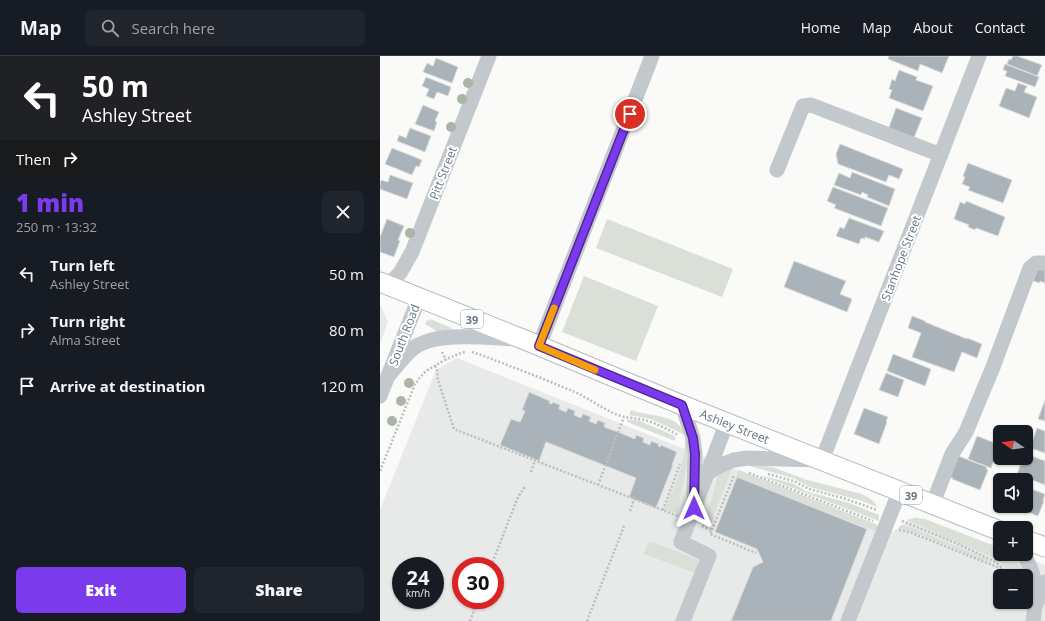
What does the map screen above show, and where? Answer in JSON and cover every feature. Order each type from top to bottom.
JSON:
[{"type":"main road","name":"Ashley Street","points":[[384,284],[682,405],[993,527]]},
{"type":"main road","points":[[1033,543],[1045,548]]},
{"type":"street","name":"Pitt Street","points":[[384,284],[400,273],[411,255],[489,56]]},
{"type":"street","points":[[389,375],[415,347],[436,339],[452,337],[532,343],[652,56]]},
{"type":"street","name":"Stanhope Street","points":[[822,460],[980,56]]},
{"type":"street","points":[[777,170],[802,106],[811,105],[941,156]]},
{"type":"street","points":[[932,503],[952,454],[966,432],[993,367],[1030,268],[1036,263],[1045,263]]},
{"type":"street","name":"South Road","points":[[380,396],[419,298]]},
{"type":"street","points":[[682,405],[693,438],[695,454],[694,508]]},
{"type":"street","points":[[683,621],[709,556],[681,542],[727,422]]},
{"type":"street","name":"Ashley Street","points":[[706,474],[720,465],[734,460],[748,458],[822,460]]},
{"type":"street","points":[[848,621],[900,490]]},
{"type":"street","points":[[1027,561],[1033,574],[1035,585],[1034,614]]},
{"type":"street","points":[[1034,614],[1045,582]]},
{"type":"path","points":[[380,471],[415,384],[425,373],[435,366],[460,353],[468,352],[477,353],[578,394],[624,417],[658,425],[677,434],[681,438]]},
{"type":"path","points":[[435,366],[437,369],[438,380],[454,428],[678,517]]},
{"type":"path","points":[[598,485],[624,417]]},
{"type":"path","points":[[531,472],[535,460]]},
{"type":"path","points":[[663,510],[680,461]]},
{"type":"path","points":[[744,471],[877,522]]},
{"type":"path","points":[[763,473],[789,479],[809,489],[858,503],[878,511]]},
{"type":"path","points":[[734,475],[710,534],[756,553]]},
{"type":"path","points":[[495,557],[518,497],[525,487]]},
{"type":"path","points":[[630,511],[634,499]]},
{"type":"path","points":[[904,522],[956,543],[993,561],[1003,569]]},
{"type":"path","points":[[587,621],[624,526]]},
{"type":"path","points":[[702,526],[712,530]]},
{"type":"path","points":[[896,530],[912,533],[1003,569]]},
{"type":"path","points":[[470,621],[475,609]]},
{"type":"shaded area","points":[[607,219],[733,269],[722,297],[596,248]]},
{"type":"shaded area","points":[[584,276],[658,306],[636,361],[562,332]]},
{"type":"shaded area","points":[[380,306],[388,322],[380,344]]},
{"type":"shaded area","points":[[430,319],[452,329],[437,333],[425,324],[427,320],[429,321]]},
{"type":"shaded area","points":[[457,358],[892,532],[915,517],[993,545],[993,561],[1033,561],[1045,565],[1045,621],[380,621],[380,510],[436,370]]},
{"type":"shaded area","points":[[631,410],[670,419],[681,428],[685,435],[651,419],[629,415]]},
{"type":"shaded area","points":[[628,419],[640,421],[675,436],[675,441],[627,422]]},
{"type":"shaded area","points":[[687,440],[687,465],[678,514],[665,509],[681,467],[685,450],[685,441]]},
{"type":"shaded area","points":[[746,465],[775,468],[807,480],[862,494],[871,499],[878,507],[859,500],[810,487],[793,478]]},
{"type":"shaded area","points":[[732,468],[710,527],[703,524],[717,478],[723,471]]},
{"type":"shaded area","points":[[739,470],[878,525],[875,531],[736,477]]},
{"type":"shaded area","points":[[759,475],[792,483],[805,491],[849,503],[879,515],[879,521]]},
{"type":"shaded area","points":[[914,518],[925,519],[993,545],[993,558],[907,520]]},
{"type":"shaded area","points":[[901,525],[905,525],[949,543],[984,558],[995,565],[917,533],[898,528]]},
{"type":"shaded area","points":[[650,542],[696,559],[698,561],[695,573],[644,554],[648,543]]},
{"type":"shaded area","points":[[998,561],[1016,561],[1022,569],[1006,569]]},
{"type":"building","points":[[889,56],[949,56],[942,73],[920,64],[918,71],[888,59]]},
{"type":"building","points":[[1013,56],[1042,65],[1037,76],[1007,64],[1009,59],[1011,60]]},
{"type":"building","points":[[436,58],[458,67],[452,83],[423,72],[427,63],[433,66]]},
{"type":"building","points":[[1005,64],[1039,77],[1035,87],[1005,76],[1007,71],[1003,70]]},
{"type":"building","points":[[899,70],[917,77],[916,80],[933,86],[923,111],[889,98],[892,90],[889,89],[892,79],[895,81]]},
{"type":"building","points":[[426,77],[451,87],[448,96],[437,92],[434,99],[426,96],[429,89],[422,86]]},
{"type":"building","points":[[1018,83],[1027,86],[1024,92],[1037,97],[1029,118],[999,106],[1006,88],[1015,91]]},
{"type":"building","points":[[423,105],[439,112],[435,121],[437,122],[434,131],[415,124]]},
{"type":"building","points":[[896,108],[922,118],[913,140],[888,130]]},
{"type":"building","points":[[410,128],[431,136],[425,152],[397,141],[399,135],[406,138]]},
{"type":"building","points":[[840,144],[903,169],[899,179],[889,175],[886,182],[838,164],[836,154]]},
{"type":"building","points":[[392,148],[422,160],[419,167],[416,166],[412,175],[385,164]]},
{"type":"building","points":[[968,163],[1012,180],[1003,203],[968,190],[970,187],[962,184],[965,177],[963,176]]},
{"type":"building","points":[[852,172],[895,189],[889,206],[867,197],[868,195],[862,192],[861,195],[834,185],[839,173],[850,178]]},
{"type":"building","points":[[390,175],[413,183],[407,199],[380,189],[381,180],[388,182]]},
{"type":"building","points":[[833,187],[888,208],[881,226],[834,208],[836,205],[827,201]]},
{"type":"building","points":[[966,201],[1005,217],[998,236],[976,228],[975,230],[968,227],[969,225],[954,219],[960,202],[965,204]]},
{"type":"building","points":[[849,218],[884,231],[879,242],[865,237],[865,239],[861,238],[859,244],[836,236],[840,227],[844,229]]},
{"type":"building","points":[[387,219],[404,226],[398,240],[400,241],[394,257],[380,252],[380,237]]},
{"type":"building","points":[[794,261],[846,281],[840,294],[852,299],[847,312],[784,287]]},
{"type":"building","points":[[1039,265],[1045,268],[1045,283],[1033,281]]},
{"type":"building","points":[[912,316],[982,344],[977,358],[962,352],[954,372],[912,357],[921,333],[908,328]]},
{"type":"building","points":[[893,354],[931,369],[925,386],[887,371]]},
{"type":"building","points":[[886,373],[904,380],[898,397],[879,390]]},
{"type":"building","points":[[529,392],[550,401],[549,403],[552,404],[553,402],[560,405],[559,409],[566,412],[568,408],[575,411],[574,415],[581,418],[583,414],[591,417],[589,421],[596,424],[598,420],[605,423],[604,427],[635,439],[636,435],[644,438],[643,442],[650,445],[651,441],[659,444],[658,446],[660,447],[661,445],[677,452],[656,508],[629,497],[636,478],[546,442],[539,461],[500,445],[511,419],[520,422],[525,411],[522,410]]},
{"type":"building","points":[[1045,400],[1045,421],[1038,419]]},
{"type":"building","points":[[864,408],[888,417],[879,444],[854,434]]},
{"type":"building","points":[[1037,428],[1045,431],[1045,453],[1033,449],[1033,439]]},
{"type":"building","points":[[977,436],[993,442],[993,463],[991,468],[968,459]]},
{"type":"building","points":[[958,456],[987,467],[986,469],[988,470],[980,490],[950,477]]},
{"type":"building","points":[[1033,457],[1045,461],[1045,485],[1033,480],[1033,473],[1017,473],[1020,465],[1033,465]]},
{"type":"building","points":[[737,477],[867,529],[831,621],[731,621],[753,567],[763,562],[757,549],[715,532]]},
{"type":"building","points":[[1033,490],[1045,494],[1038,516],[1030,513],[1033,513]]},
{"type":"slow traffic","points":[[554,308],[539,346],[595,370]]},
{"type":"route","points":[[630,114],[539,346],[682,405],[693,438],[695,454],[694,508]]}]
